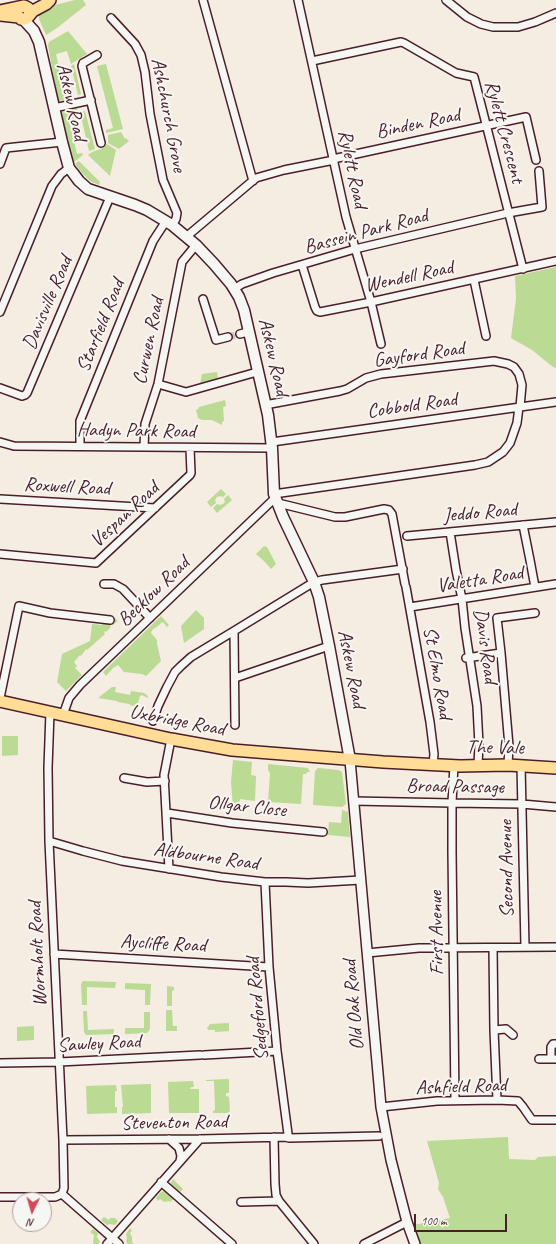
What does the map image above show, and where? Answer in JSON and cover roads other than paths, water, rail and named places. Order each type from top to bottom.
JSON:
[{"type":"main road","points":[[24,13],[34,2],[41,0]]},
{"type":"main road","points":[[0,15],[24,13],[50,0]]},
{"type":"main road","points":[[0,11],[24,13]]},
{"type":"main road","name":"Askew Road","points":[[24,13],[36,22],[41,31],[42,36],[39,42],[62,142],[70,168],[76,177],[92,191],[135,205],[169,223],[196,245],[214,264],[239,297],[244,310],[244,333],[257,372],[265,405],[272,445],[276,499],[314,582],[319,598],[330,646],[350,760]]},
{"type":"main road","name":"Uxbridge Road","points":[[0,701],[171,740],[232,750],[350,760],[433,764]]},
{"type":"main road","name":"The Vale","points":[[433,764],[508,765],[556,768]]},
{"type":"street","points":[[204,0],[252,181]]},
{"type":"street","name":"Rylett Road","points":[[298,0],[346,217],[371,302],[381,344]]},
{"type":"street","points":[[446,0],[467,17],[481,24],[493,27],[518,27],[556,13]]},
{"type":"street","name":"Ashchurch Grove","points":[[111,18],[135,44],[142,59],[150,114],[163,180],[177,213],[176,219],[169,223]]},
{"type":"street","name":"Rylett Crescent","points":[[312,61],[401,42],[456,73],[474,77],[522,269]]},
{"type":"street","points":[[96,55],[83,63],[82,66],[101,143]]},
{"type":"street","points":[[54,108],[91,100]]},
{"type":"street","name":"Binden Road","points":[[186,237],[252,181],[261,176],[284,170],[526,117],[536,160]]},
{"type":"street","points":[[0,164],[6,148],[62,142]]},
{"type":"street","points":[[0,312],[51,189],[58,176],[70,168]]},
{"type":"street","name":"Bassein Park Road","points":[[234,289],[242,284],[355,248],[508,213],[542,207],[539,171]]},
{"type":"street","name":"Davisville Road","points":[[0,388],[22,396],[27,393],[110,197]]},
{"type":"street","name":"Starfield Road","points":[[80,446],[80,421],[152,241],[169,223]]},
{"type":"street","name":"Curwen Road","points":[[144,447],[145,424],[158,384],[182,262],[196,245]]},
{"type":"street","name":"Wendell Road","points":[[302,265],[315,307],[317,311],[322,312],[556,262]]},
{"type":"street","points":[[474,280],[486,336]]},
{"type":"street","points":[[203,299],[216,340],[228,337]]},
{"type":"street","name":"Gayford Road","points":[[265,405],[340,391],[347,389],[366,378],[381,374],[494,361],[514,367],[519,374],[522,385],[520,407]]},
{"type":"street","points":[[158,384],[186,392],[257,372]]},
{"type":"street","name":"Cobbold Road","points":[[272,445],[556,402]]},
{"type":"street","points":[[276,499],[488,462],[503,452],[510,442],[517,422],[520,407]]},
{"type":"street","name":"Hadyn Park Road","points":[[0,442],[14,446],[190,448],[272,445]]},
{"type":"street","name":"Vespan Road","points":[[0,554],[96,563],[190,475],[190,448]]},
{"type":"street","name":"Roxwell Road","points":[[0,499],[155,508]]},
{"type":"street","name":"St Elmo Road","points":[[276,499],[335,517],[345,517],[384,509],[389,510],[392,514],[430,722],[434,754],[433,764]]},
{"type":"street","name":"Becklow Road","points":[[63,715],[68,702],[75,691],[276,499]]},
{"type":"street","name":"Jeddo Road","points":[[407,536],[556,522]]},
{"type":"street","points":[[523,525],[535,588]]},
{"type":"street","name":"Davis Road","points":[[450,532],[462,599],[468,658],[477,706],[479,745],[478,765]]},
{"type":"street","points":[[153,721],[167,687],[181,666],[192,657],[314,582],[403,569]]},
{"type":"street","points":[[104,584],[114,584],[123,589],[150,618]]},
{"type":"street","name":"Valetta Road","points":[[410,607],[556,584]]},
{"type":"street","points":[[0,698],[19,606],[50,613],[110,620]]},
{"type":"street","points":[[508,765],[509,746],[497,618],[535,613]]},
{"type":"street","points":[[234,631],[235,725]]},
{"type":"street","points":[[235,678],[330,646]]},
{"type":"street","points":[[468,658],[501,654]]},
{"type":"street","name":"Wormholt Road","points":[[50,712],[48,768],[49,841],[64,1188],[62,1194]]},
{"type":"street","points":[[169,869],[164,774],[171,740]]},
{"type":"street","name":"Old Oak Road","points":[[350,760],[381,1107],[382,1134],[391,1160],[407,1222],[415,1244]]},
{"type":"street","name":"First Avenue","points":[[454,765],[452,803],[455,1100]]},
{"type":"street","name":"Second Avenue","points":[[521,766],[525,947]]},
{"type":"street","points":[[124,778],[147,782],[165,781]]},
{"type":"street","name":"Broad Passage","points":[[354,801],[522,804],[556,807]]},
{"type":"street","name":"Ollgar Close","points":[[167,813],[232,823],[323,832]]},
{"type":"street","name":"Aldbourne Road","points":[[49,841],[116,859],[169,869],[265,882],[308,883],[361,880]]},
{"type":"street","name":"Sedgeford Road","points":[[265,882],[269,966],[286,1135]]},
{"type":"street","points":[[367,953],[419,948],[556,947]]},
{"type":"street","points":[[493,948],[497,1100]]},
{"type":"street","name":"Aycliffe Road","points":[[54,954],[269,966]]},
{"type":"street","points":[[494,1030],[506,1029],[513,1035]]},
{"type":"street","points":[[539,1059],[554,1059],[551,1048],[553,1044],[556,1044]]},
{"type":"street","name":"Sawley Road","points":[[0,1063],[59,1062],[277,1051]]},
{"type":"street","name":"Ashfield Road","points":[[381,1107],[437,1101],[497,1100],[518,1102],[524,1106],[532,1120],[556,1120]]},
{"type":"street","name":"Steventon Road","points":[[62,1140],[200,1139],[274,1137],[286,1135],[382,1134]]},
{"type":"street","points":[[274,1137],[275,1190],[279,1201],[314,1244]]},
{"type":"street","points":[[169,1139],[179,1148],[181,1156],[180,1161]]},
{"type":"street","points":[[110,1241],[200,1139]]},
{"type":"street","points":[[161,1182],[232,1244]]},
{"type":"street","points":[[0,1197],[55,1196],[62,1194],[110,1241],[119,1244]]},
{"type":"street","points":[[241,1202],[279,1201]]},
{"type":"street","points":[[364,1244],[407,1222]]},
{"type":"tunnel","points":[[228,337],[240,334]]}]
